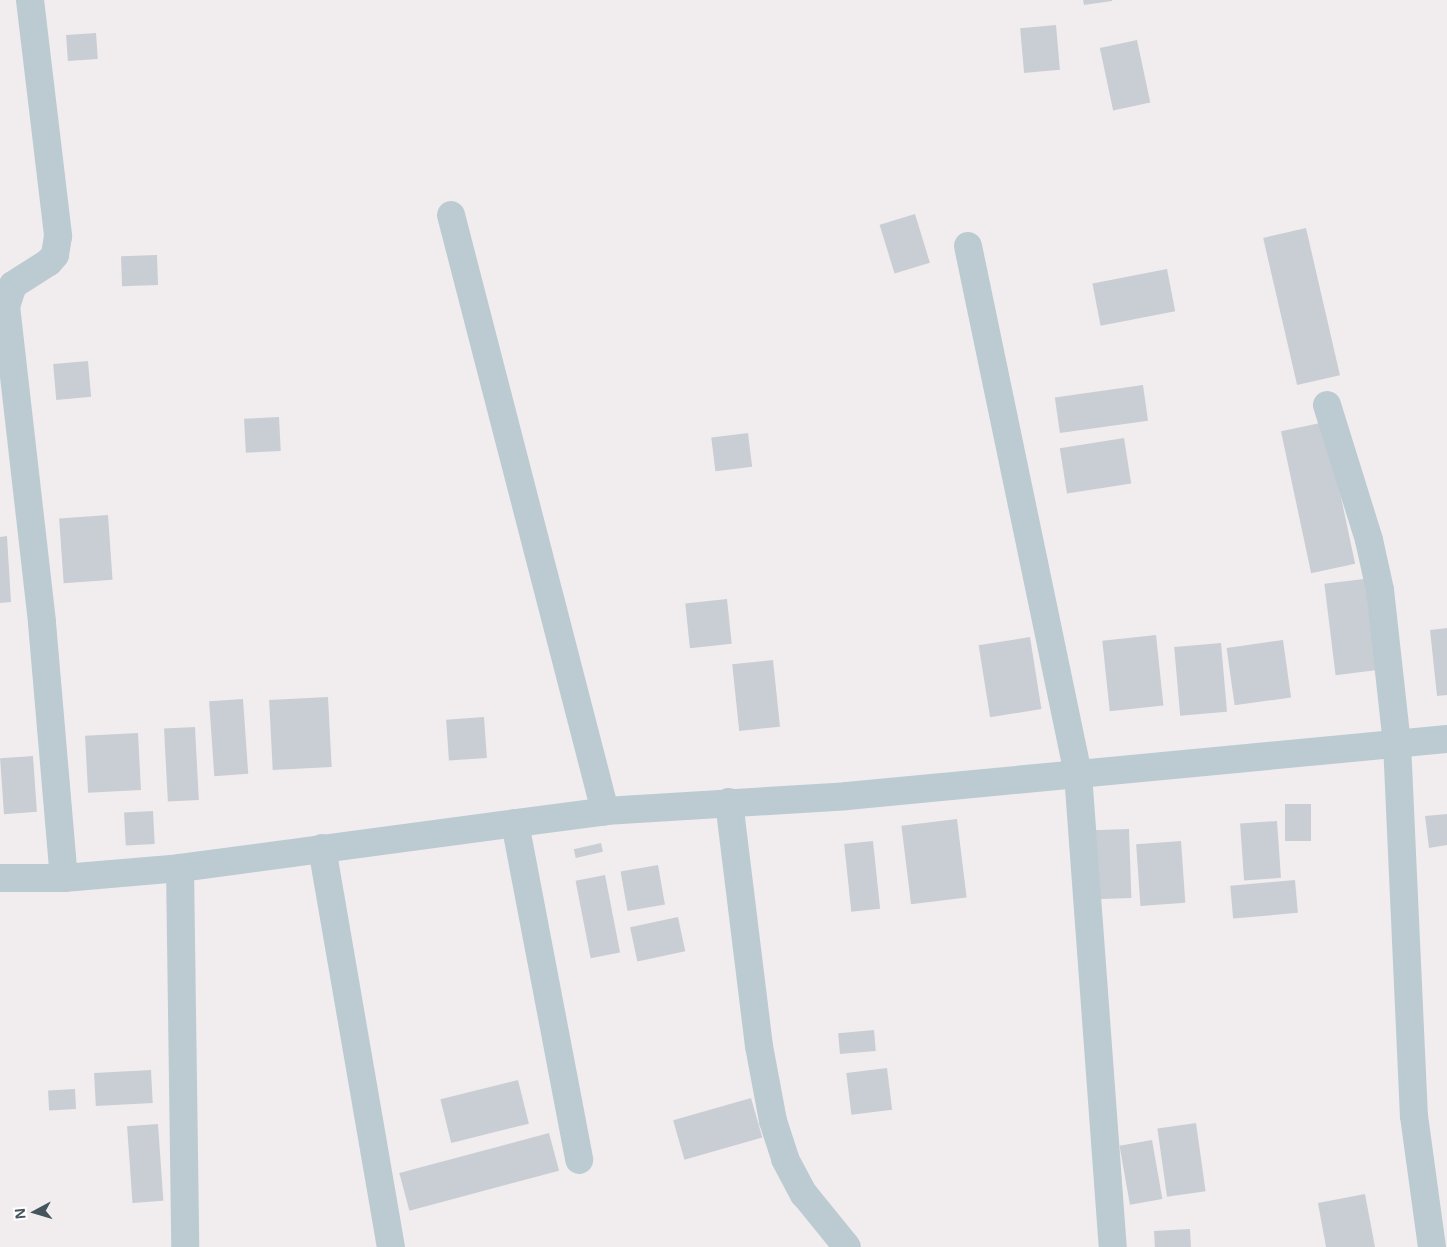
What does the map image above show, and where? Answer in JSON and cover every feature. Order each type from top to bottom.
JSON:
[{"type":"street","points":[[30,0],[58,236],[55,255],[49,262],[13,285],[6,306],[42,623],[64,878]]},
{"type":"street","points":[[451,215],[604,811]]},
{"type":"street","points":[[968,246],[1078,774],[1113,1247]]},
{"type":"street","points":[[1327,405],[1369,540],[1380,590],[1397,743],[1414,1116],[1432,1247]]},
{"type":"street","points":[[0,878],[64,878],[180,868],[604,811],[847,796],[1447,739]]},
{"type":"street","points":[[729,802],[759,1046],[773,1122],[785,1159],[804,1194],[846,1247]]},
{"type":"street","points":[[515,823],[579,1160]]},
{"type":"street","points":[[322,848],[391,1247]]},
{"type":"street","points":[[180,868],[185,1247]]},
{"type":"building","points":[[1083,0],[1112,0],[1112,1],[1084,5]]},
{"type":"building","points":[[1056,25],[1060,70],[1024,73],[1020,28]]},
{"type":"building","points":[[96,33],[98,59],[68,61],[66,35]]},
{"type":"building","points":[[1137,40],[1150,103],[1113,111],[1100,48]]},
{"type":"building","points":[[915,214],[930,263],[895,274],[880,225]]},
{"type":"building","points":[[1306,228],[1340,375],[1297,385],[1263,238]]},
{"type":"building","points":[[157,255],[158,285],[122,286],[121,256]]},
{"type":"building","points":[[1167,269],[1175,311],[1101,326],[1092,284]]},
{"type":"building","points":[[88,361],[91,397],[56,400],[53,364]]},
{"type":"building","points":[[1143,385],[1148,421],[1060,433],[1055,397]]},
{"type":"building","points":[[279,417],[281,451],[246,453],[244,419]]},
{"type":"building","points":[[1325,422],[1355,564],[1311,573],[1281,431]]},
{"type":"building","points":[[748,433],[752,467],[715,471],[711,438]]},
{"type":"building","points":[[1124,438],[1131,483],[1067,494],[1060,448]]},
{"type":"building","points":[[108,515],[113,580],[64,583],[59,518]]},
{"type":"building","points":[[7,536],[11,602],[0,603],[0,537]]},
{"type":"building","points":[[1372,578],[1383,669],[1336,675],[1324,584]]},
{"type":"building","points":[[727,599],[732,644],[690,648],[685,603]]},
{"type":"building","points":[[1447,628],[1447,695],[1437,696],[1430,630]]},
{"type":"building","points":[[1156,635],[1163,706],[1110,711],[1102,641]]},
{"type":"building","points":[[1030,637],[1041,709],[990,717],[979,645]]},
{"type":"building","points":[[1283,640],[1291,697],[1235,705],[1227,648]]},
{"type":"building","points":[[1221,643],[1227,712],[1180,716],[1174,647]]},
{"type":"building","points":[[773,660],[780,727],[739,731],[732,664]]},
{"type":"building","points":[[328,697],[332,767],[273,770],[269,700]]},
{"type":"building","points":[[243,699],[248,774],[214,776],[209,701]]},
{"type":"building","points":[[484,717],[487,758],[449,761],[446,720]]},
{"type":"building","points":[[195,727],[199,800],[168,802],[164,729]]},
{"type":"building","points":[[138,733],[141,790],[88,793],[85,736]]},
{"type":"building","points":[[33,756],[37,812],[4,814],[0,758]]},
{"type":"building","points":[[1285,804],[1311,804],[1311,841],[1285,841]]},
{"type":"building","points":[[153,811],[155,844],[126,845],[124,813]]},
{"type":"building","points":[[1447,814],[1447,845],[1429,848],[1425,816]]},
{"type":"building","points":[[957,819],[967,897],[911,904],[901,826]]},
{"type":"building","points":[[1277,821],[1281,878],[1244,880],[1240,824]]},
{"type":"building","points":[[1129,829],[1131,898],[1094,899],[1092,830]]},
{"type":"building","points":[[873,841],[880,909],[851,912],[844,844]]},
{"type":"building","points":[[1181,841],[1185,903],[1140,906],[1136,844]]},
{"type":"building","points":[[601,843],[603,852],[576,858],[574,849]]},
{"type":"building","points":[[658,865],[665,904],[628,911],[621,872]]},
{"type":"building","points":[[605,875],[620,953],[591,958],[576,881]]},
{"type":"building","points":[[1295,880],[1298,913],[1233,919],[1230,886]]},
{"type":"building","points":[[678,917],[685,951],[637,961],[630,927]]},
{"type":"building","points":[[874,1030],[876,1051],[840,1054],[838,1033]]},
{"type":"building","points":[[887,1068],[892,1110],[851,1115],[846,1073]]},
{"type":"building","points":[[151,1070],[153,1103],[96,1106],[94,1073]]},
{"type":"building","points":[[518,1080],[529,1124],[451,1143],[440,1099]]},
{"type":"building","points":[[75,1089],[76,1109],[49,1110],[48,1090]]},
{"type":"building","points":[[751,1098],[762,1137],[684,1160],[673,1120]]},
{"type":"building","points":[[1196,1123],[1206,1191],[1167,1197],[1157,1128]]},
{"type":"building","points":[[158,1124],[163,1201],[132,1203],[127,1126]]},
{"type":"building","points":[[549,1133],[559,1171],[409,1211],[399,1173]]},
{"type":"building","points":[[1152,1140],[1162,1199],[1130,1205],[1120,1146]]},
{"type":"building","points":[[1365,1194],[1375,1247],[1326,1247],[1318,1203]]},
{"type":"building","points":[[1190,1229],[1191,1247],[1155,1247],[1154,1231]]}]
